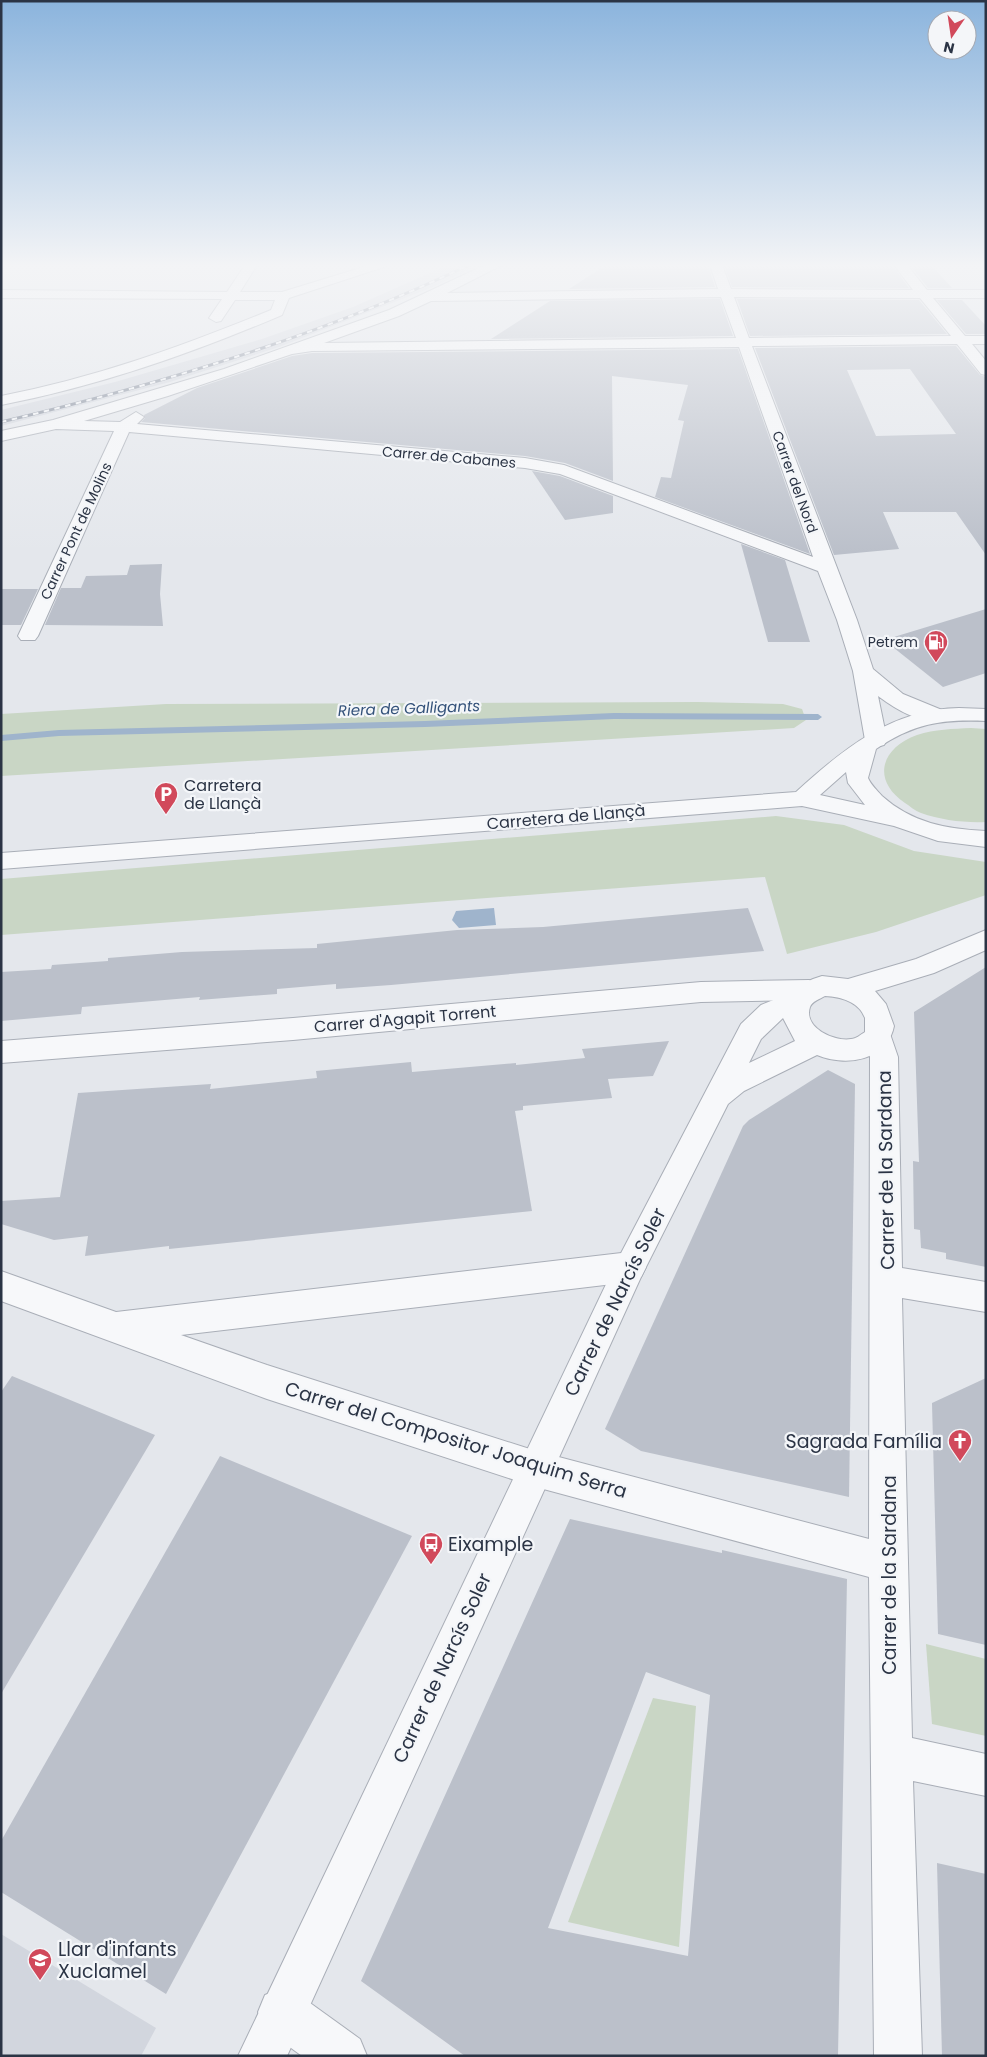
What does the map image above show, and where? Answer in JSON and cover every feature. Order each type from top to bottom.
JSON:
[{"type":"street","points":[[1,401],[49,392],[147,361]]},
{"type":"street","points":[[6,432],[56,424],[164,393],[257,361]]},
{"type":"street","name":"Carrer del Nord","points":[[752,361],[864,671],[871,744]]},
{"type":"street","points":[[978,361],[986,371]]},
{"type":"street","points":[[124,427],[164,393]]},
{"type":"street","name":"Carrer de Cabanes","points":[[56,424],[124,427],[525,464],[564,470],[828,573]]},
{"type":"street","name":"Carrer Pont de Molins","points":[[28,636],[124,427]]},
{"type":"street","name":"Carrer del Nord","points":[[864,671],[876,685],[895,700],[934,715]]},
{"type":"street","points":[[802,799],[846,758],[903,724],[934,715],[986,714]]},
{"type":"street","points":[[871,744],[859,765],[857,778],[863,790],[895,819],[934,833],[986,839]]},
{"type":"street","name":"Carretera de Llançà","points":[[1,861],[802,799],[895,819]]},
{"type":"street","points":[[849,989],[869,1001],[876,1010],[881,1027],[878,1036],[863,1048],[852,1050],[840,1051],[816,1043],[801,1030],[794,1015],[803,995],[822,986],[849,989],[925,966],[986,939]]},
{"type":"street","name":"Carrer d'Agapit Torrent","points":[[1,1052],[293,1029],[701,992],[803,995]]},
{"type":"street","name":"Carrer de Narcís Soler","points":[[262,2056],[630,1266],[720,1096],[751,1032],[766,1013],[803,995]]},
{"type":"street","name":"Carrer de la Sardana","points":[[878,1036],[884,1056],[888,1563],[898,2056]]},
{"type":"street","name":"Carrer de Narcís Soler","points":[[720,1096],[734,1083],[816,1043]]},
{"type":"street","name":"Carrer del Compositor Joaquim Serra","points":[[115,1326],[630,1266]]},
{"type":"street","points":[[887,1280],[986,1297]]},
{"type":"street","name":"Carrer del Compositor Joaquim Serra","points":[[1,1286],[267,1382],[536,1469],[888,1563]]},
{"type":"street","points":[[891,1755],[986,1775]]},
{"type":"street","points":[[282,2012],[344,2056]]},
{"type":"shaded area","points":[[187,361],[235,361],[170,382],[1,426],[1,410],[115,382]]},
{"type":"shaded area","name":"Llar d'infants Xuclamel","points":[[1,1934],[156,2028],[141,2056],[1,2056]]},
{"type":"green space","points":[[698,702],[783,704],[802,709],[806,720],[794,728],[1,776],[1,714],[166,704]]},
{"type":"green space","points":[[971,728],[986,729],[986,822],[936,818],[915,810],[894,794],[887,784],[884,775],[888,756],[895,748],[905,741],[924,733]]},
{"type":"green space","points":[[776,816],[844,825],[914,851],[986,862],[986,895],[876,932],[787,954],[765,877],[1,935],[1,879]]},
{"type":"green space","points":[[926,1644],[986,1659],[986,1736],[932,1724]]},
{"type":"green space","points":[[653,1698],[696,1706],[679,1947],[568,1922]]},
{"type":"water","points":[[494,908],[496,925],[459,928],[452,920],[456,911]]},
{"type":"building","points":[[277,361],[742,361],[810,554],[655,497],[661,477],[671,478],[684,421],[678,420],[688,385],[612,376],[613,481],[565,463],[525,456],[141,422],[145,418],[144,415],[197,388]]},
{"type":"building","points":[[760,361],[968,361],[980,375],[986,377],[986,555],[956,512],[883,512],[899,549],[834,555]],"holes":[[[910,369],[956,434],[876,436],[847,370]]]},
{"type":"building","points":[[532,471],[560,476],[613,496],[613,513],[565,520]]},
{"type":"building","points":[[741,544],[785,560],[810,642],[768,642]]},
{"type":"building","points":[[162,564],[160,594],[163,626],[45,625],[61,588],[81,588],[86,576],[127,575],[130,565]]},
{"type":"building","points":[[1,589],[38,589],[21,625],[1,625]]},
{"type":"building","points":[[986,609],[986,673],[943,687],[884,640]]},
{"type":"building","points":[[748,908],[764,951],[391,985],[336,989],[336,984],[277,989],[277,994],[199,1000],[200,997],[82,1007],[81,1014],[1,1021],[1,972],[51,969],[52,965],[108,961],[108,958],[182,952],[317,948],[317,944],[457,930],[543,927]]},
{"type":"building","points":[[986,967],[986,1267],[946,1259],[946,1253],[921,1248],[920,1230],[914,1229],[913,1161],[919,1162],[914,1012]]},
{"type":"building","points":[[669,1041],[653,1076],[608,1079],[612,1098],[523,1106],[523,1110],[515,1111],[532,1211],[169,1249],[169,1246],[85,1256],[88,1236],[54,1240],[1,1224],[1,1201],[60,1197],[78,1093],[211,1084],[210,1089],[317,1078],[316,1071],[411,1062],[412,1072],[516,1063],[516,1065],[585,1058],[582,1049]]},
{"type":"building","points":[[828,1070],[855,1084],[849,1497],[641,1451],[605,1429],[743,1126],[749,1120]]},
{"type":"building","points":[[12,1376],[155,1435],[1,1694],[1,1392]]},
{"type":"building","name":"Sagrada Família","points":[[986,1378],[986,1645],[938,1634],[932,1403]]},
{"type":"building","points":[[220,1456],[412,1536],[166,1994],[1,1892],[1,1841]]},
{"type":"building","points":[[570,1519],[722,1553],[722,1550],[847,1579],[838,2056],[465,2056],[361,1981]],"holes":[[[646,1672],[710,1695],[688,1956],[548,1928]]]},
{"type":"building","points":[[937,1863],[986,1874],[986,2056],[942,2056]]},
{"type":"waterway","name":"Riera de Galligants","points":[[1,738],[59,733],[425,724],[614,716],[818,717]]},
{"type":"railway","points":[[1,422],[121,391],[223,361]]},
{"type":"place","name":"Petrem","points":[[936,663]]},
{"type":"place","name":"Carretera de Llançà","points":[[166,815]]},
{"type":"place","name":"Sagrada Família","points":[[960,1462]]},
{"type":"place","name":"Eixample","points":[[431,1565]]},
{"type":"place","name":"Llar d'infants Xuclamel","points":[[40,1981]]}]
